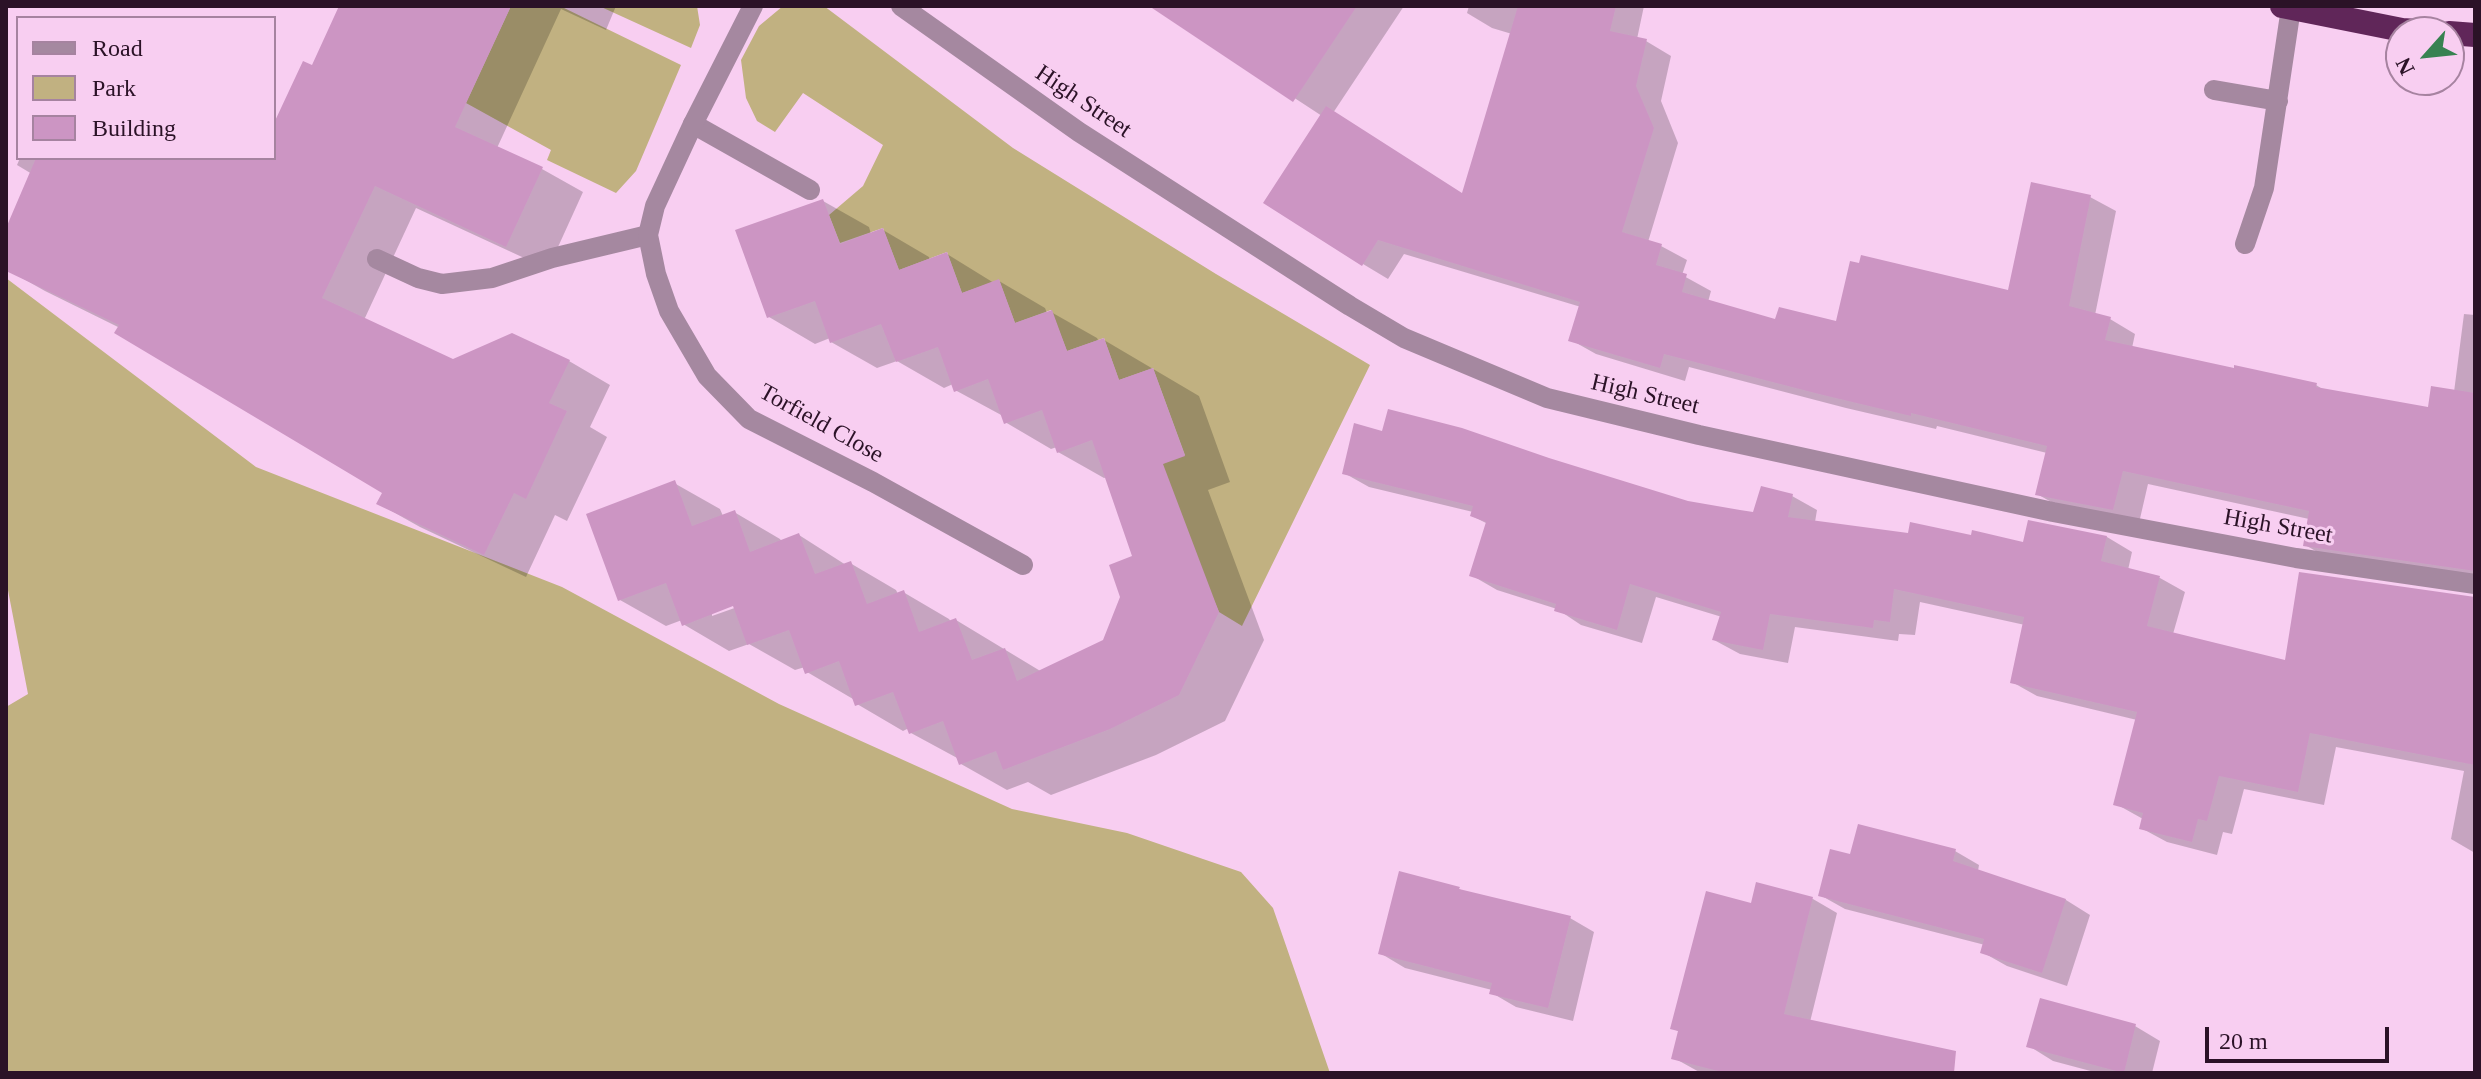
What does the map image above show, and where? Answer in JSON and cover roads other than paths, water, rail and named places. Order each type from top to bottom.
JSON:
[{"type":"highway","points":[[2286,7],[2385,27]]},
{"type":"street","name":"Torfield Close","points":[[753,6],[655,206],[648,235],[656,274],[669,311],[707,376],[749,419],[873,482],[1023,565]]},
{"type":"street","name":"High Street","points":[[901,6],[1079,132],[1350,306],[1404,338],[1547,398],[1699,435],[2053,512],[2296,558],[2475,584]]},
{"type":"street","points":[[2245,244],[2264,188],[2278,101],[2286,7]]},
{"type":"street","points":[[2214,90],[2278,101]]},
{"type":"street","points":[[693,124],[810,190]]},
{"type":"street","points":[[377,259],[418,278],[442,284],[492,278],[552,258],[648,235]]}]
